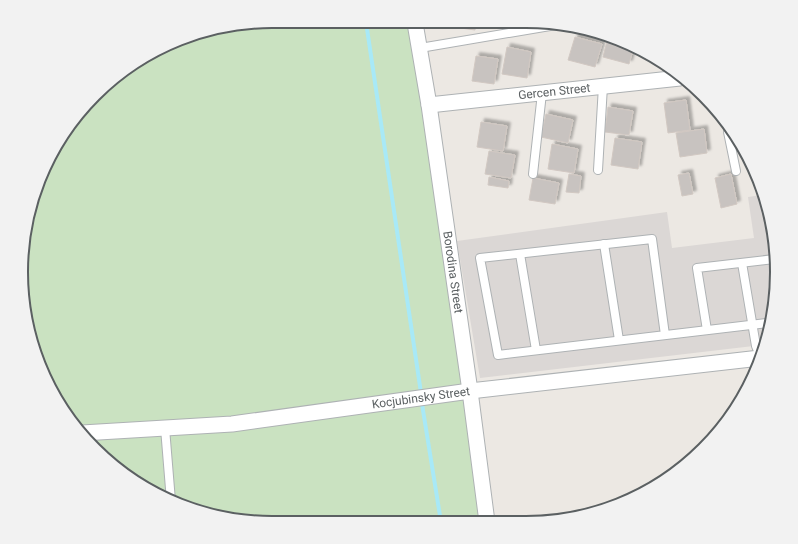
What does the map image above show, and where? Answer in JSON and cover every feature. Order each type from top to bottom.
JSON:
[{"type":"street","name":"Borodina Street","points":[[416,28],[429,105],[486,516]]},
{"type":"street","name":"Gercen Street","points":[[429,105],[676,78]]},
{"type":"street","name":"Kocjubinsky Street","points":[[89,433],[232,424],[470,391],[754,358]]},
{"type":"lane","points":[[420,48],[539,29]]},
{"type":"lane","points":[[598,170],[603,86]]},
{"type":"lane","points":[[532,174],[542,93]]},
{"type":"lane","points":[[729,136],[736,171]]},
{"type":"lane","points":[[665,335],[652,239],[480,258],[498,355],[764,323]]},
{"type":"lane","points":[[604,244],[620,340]]},
{"type":"lane","points":[[520,254],[536,350]]},
{"type":"lane","points":[[707,330],[697,268],[769,260]]},
{"type":"lane","points":[[742,263],[751,324],[757,349]]},
{"type":"lane","points":[[165,428],[170,494]]},
{"type":"shaded area","points":[[758,196],[762,209],[768,240],[770,272],[768,304],[759,345],[480,378],[457,241],[667,212],[672,248],[754,238],[748,197]]},
{"type":"green space","points":[[272,28],[415,28],[486,516],[272,516],[240,514],[209,508],[194,503],[164,491],[136,475],[99,445],[69,408],[53,380],[36,335],[33,320],[30,304],[28,272],[30,240],[33,224],[41,194],[53,164],[69,136],[99,99],[123,78],[164,53],[209,36],[240,30]]},
{"type":"building","points":[[460,28],[475,28],[475,30]]},
{"type":"building","points":[[575,37],[602,44],[595,67],[568,60]]},
{"type":"building","points":[[607,42],[632,52],[629,64],[603,57]]},
{"type":"building","points":[[507,47],[531,52],[527,78],[502,74]]},
{"type":"building","points":[[476,56],[498,59],[494,84],[472,81]]},
{"type":"building","points":[[686,100],[690,130],[668,133],[664,103]]},
{"type":"building","points":[[608,107],[633,111],[629,135],[605,132]]},
{"type":"building","points":[[546,114],[573,120],[568,143],[541,137]]},
{"type":"building","points":[[481,122],[507,126],[503,151],[477,147]]},
{"type":"building","points":[[704,129],[707,153],[680,157],[676,133]]},
{"type":"building","points":[[615,138],[642,142],[638,169],[611,165]]},
{"type":"building","points":[[552,144],[578,149],[574,173],[548,169]]},
{"type":"building","points":[[489,151],[515,155],[511,178],[485,174]]},
{"type":"building","points":[[689,173],[693,194],[682,196],[678,175]]},
{"type":"building","points":[[569,174],[581,176],[579,193],[566,192]]},
{"type":"building","points":[[731,174],[737,204],[721,208],[715,178]]},
{"type":"building","points":[[489,177],[509,181],[508,188],[488,185]]},
{"type":"building","points":[[533,178],[559,183],[555,204],[529,200]]},
{"type":"waterway","points":[[367,28],[421,393]]},
{"type":"waterway","points":[[422,404],[440,516]]}]
